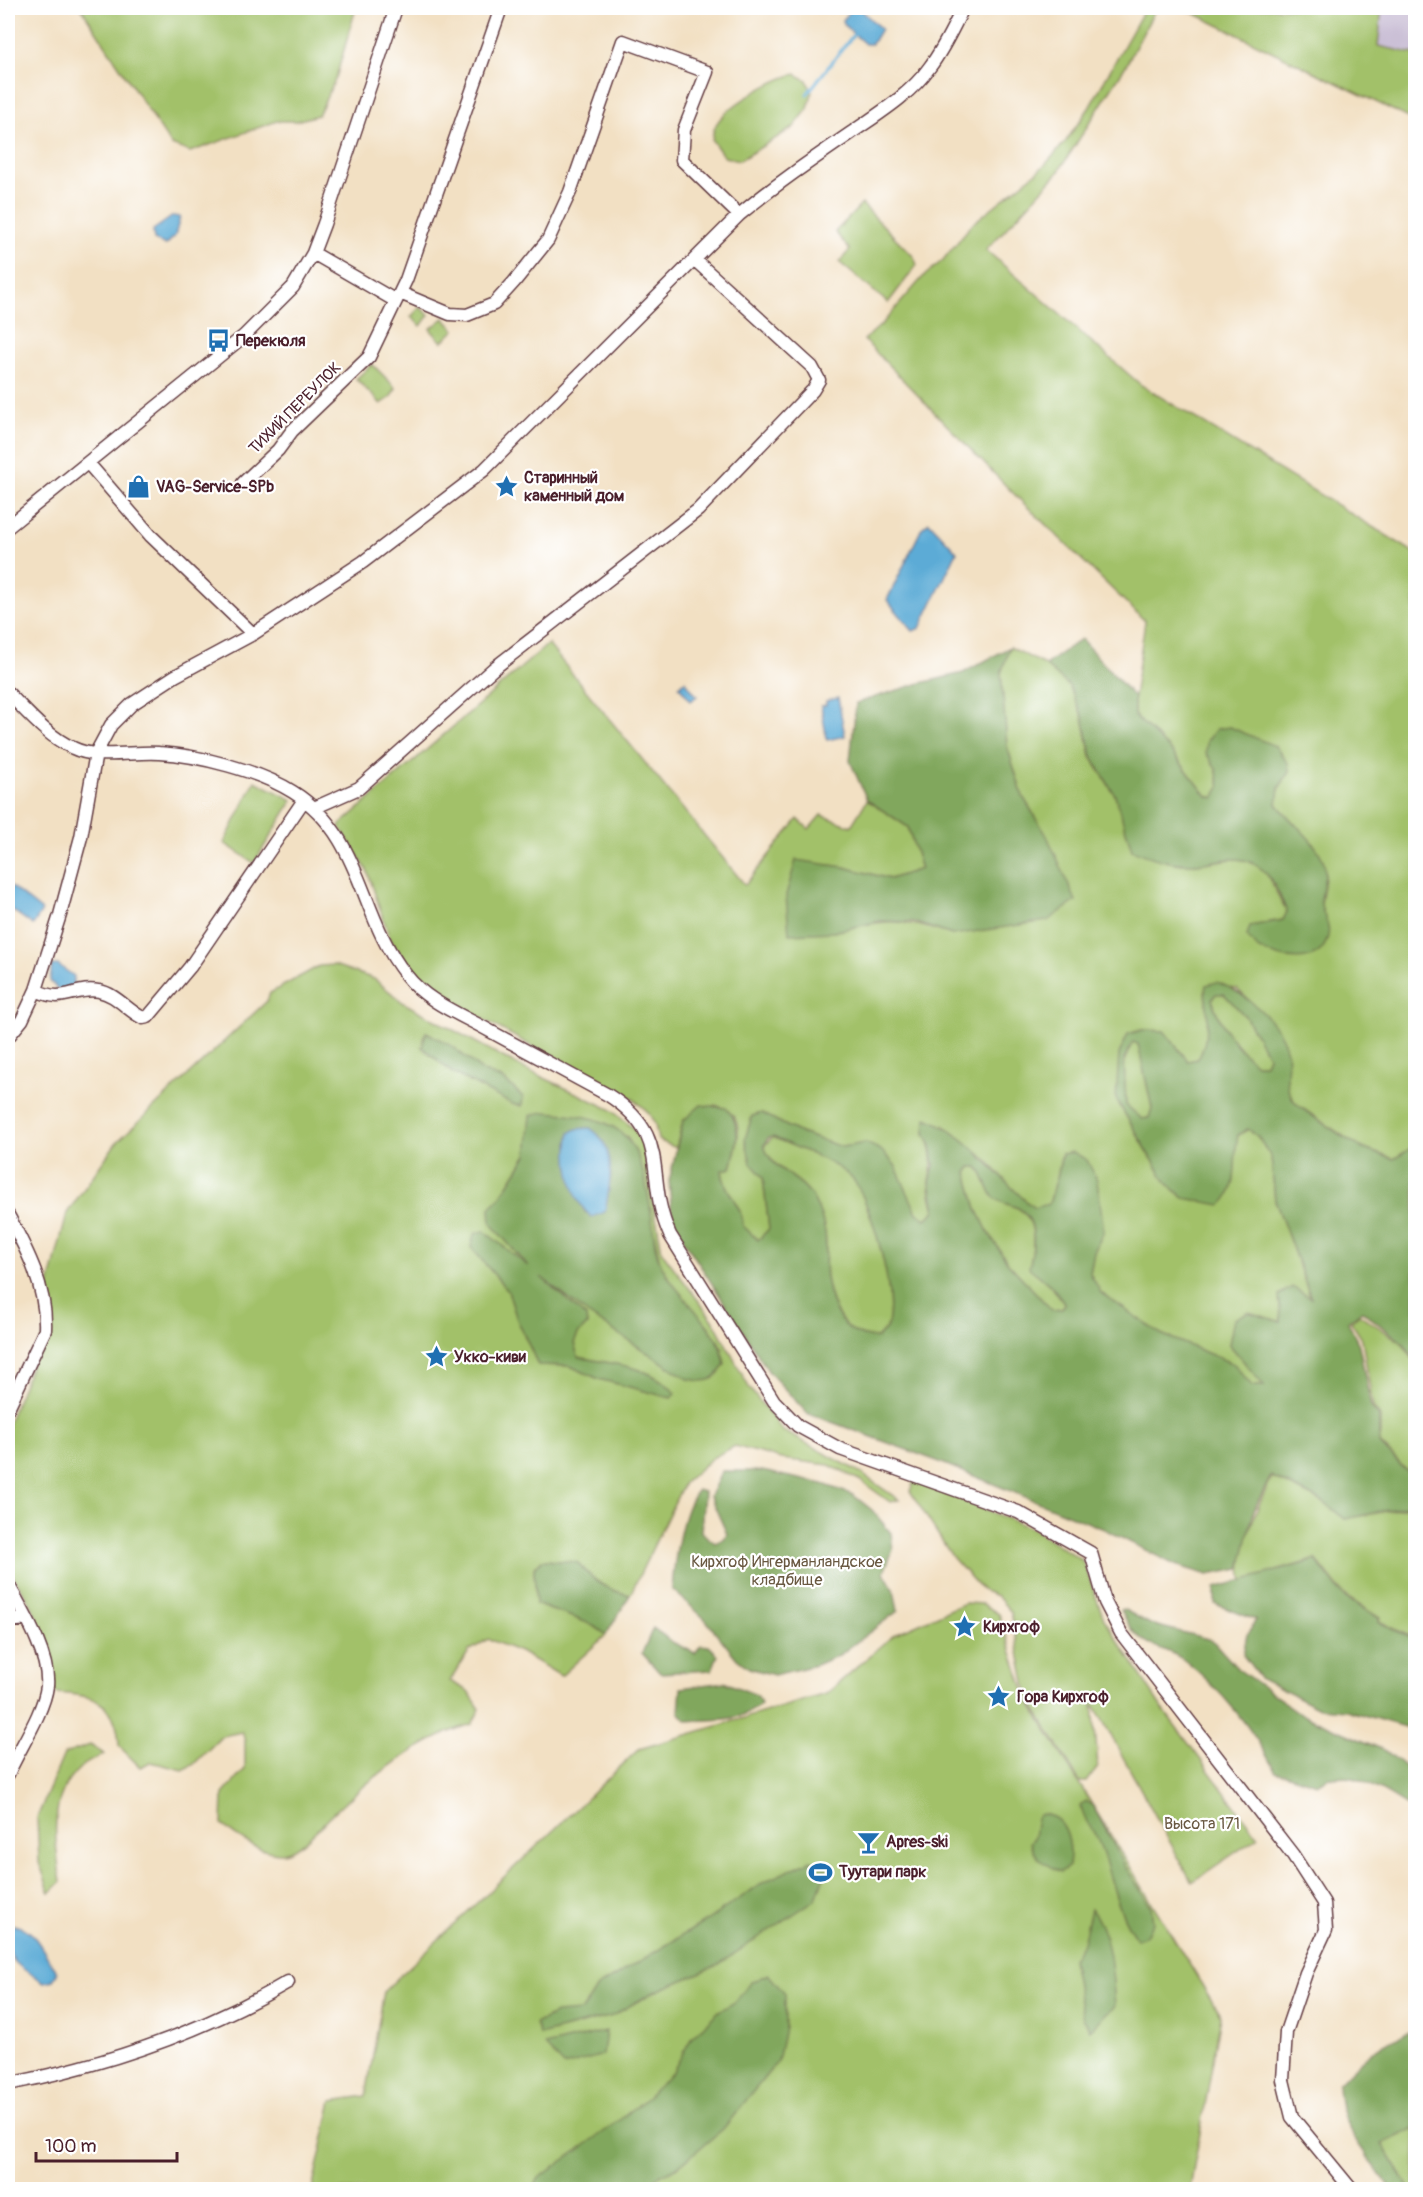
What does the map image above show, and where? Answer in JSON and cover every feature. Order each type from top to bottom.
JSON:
[{"type":"street","points":[[8,527],[244,336],[293,287],[313,253],[396,8]]},
{"type":"street","points":[[398,297],[501,8]]},
{"type":"street","points":[[8,1037],[22,1020],[36,990],[81,837],[96,753],[111,725],[132,704],[175,676],[253,634],[363,562],[484,470],[739,215],[777,183],[886,109],[915,84],[929,69],[963,8]]},
{"type":"street","points":[[313,253],[398,297],[450,314],[467,315],[494,304],[548,240],[561,211],[623,41],[707,72],[684,130],[682,160],[739,215]]},
{"type":"street","points":[[314,808],[359,788],[494,669],[698,510],[813,390],[819,380],[812,367],[695,260]]},
{"type":"street","name":"ТИХИЙ ПЕРЕУЛОК","points":[[243,483],[278,450],[292,431],[369,357],[398,297]]},
{"type":"street","points":[[88,463],[151,536],[253,634]]},
{"type":"street","points":[[8,693],[50,734],[75,749],[96,753],[162,753],[206,762],[253,773],[281,785],[304,800],[337,833],[349,853],[389,952],[422,992],[633,1111],[640,1120],[653,1150],[660,1209],[670,1235],[764,1386],[785,1414],[798,1426],[840,1449],[1018,1512],[1091,1553],[1104,1600],[1121,1633],[1293,1855],[1324,1903],[1326,1929],[1306,1974],[1286,2032],[1283,2080],[1292,2117],[1352,2190]]},
{"type":"street","points":[[36,990],[47,996],[60,998],[98,991],[109,995],[143,1018],[148,1017],[190,967],[304,800]]},
{"type":"street","points":[[8,1215],[31,1258],[45,1319],[45,1330],[8,1408]]},
{"type":"street","points":[[8,1584],[27,1619],[42,1656],[47,1684],[44,1698],[8,1774]]},
{"type":"street","points":[[8,1621],[27,1619]]},
{"type":"street","points":[[8,2084],[150,2048],[244,2008],[288,1982]]},
{"type":"shaded area","points":[[1382,8],[1415,8],[1415,54],[1378,47]]},
{"type":"green space","points":[[81,8],[356,8],[336,78],[318,115],[296,121],[277,121],[190,152],[171,145]]},
{"type":"green space","points":[[1145,8],[1156,8],[1125,67],[1057,174],[986,250],[1141,385],[1415,553],[1416,1138],[1410,1149],[1394,1159],[1361,1148],[1295,1103],[1286,1085],[1287,1053],[1280,1035],[1237,989],[1206,985],[1207,1027],[1205,1041],[1198,1059],[1188,1061],[1164,1031],[1142,1030],[1128,1034],[1116,1099],[1166,1182],[1184,1198],[1234,1179],[1234,1151],[1238,1135],[1249,1129],[1258,1137],[1271,1157],[1275,1200],[1311,1299],[1282,1322],[1248,1312],[1229,1344],[1265,1386],[1252,1386],[1234,1364],[1161,1334],[1101,1293],[1090,1273],[1094,1252],[1104,1231],[1062,1154],[1049,1204],[1034,1208],[1015,1192],[987,1160],[944,1125],[925,1133],[932,1152],[930,1185],[935,1211],[926,1219],[917,1213],[908,1196],[866,1143],[842,1147],[800,1133],[762,1113],[752,1116],[751,1163],[763,1177],[769,1229],[758,1240],[743,1226],[740,1211],[723,1178],[722,1170],[731,1168],[738,1139],[736,1122],[732,1115],[715,1105],[683,1121],[676,1148],[658,1140],[655,1124],[648,1112],[631,1097],[577,1071],[437,994],[416,977],[390,939],[367,870],[339,826],[548,644],[745,885],[798,819],[809,829],[821,815],[851,826],[867,800],[908,827],[921,869],[890,879],[844,867],[833,932],[867,924],[893,922],[919,925],[952,935],[1047,836],[1023,797],[1007,746],[1001,673],[1010,647],[1045,665],[1069,686],[1083,717],[1091,757],[1115,795],[1132,850],[1195,864],[1232,859],[1253,860],[1264,869],[1287,912],[1283,920],[1269,922],[1247,936],[1321,908],[1325,874],[1323,863],[1313,844],[1277,804],[1279,788],[1288,772],[1206,753],[1216,768],[1220,787],[1214,798],[1207,796],[1172,752],[1134,715],[1134,697],[1145,621],[1011,491],[864,340],[882,324],[923,277],[943,260],[972,224],[1044,166],[1066,141],[1089,108]]},
{"type":"green space","points":[[1183,8],[1382,8],[1378,46],[1415,54],[1415,121]]},
{"type":"green space","points":[[795,74],[807,80],[812,93],[808,109],[793,128],[740,160],[724,157],[712,140],[714,128],[720,119],[750,95]]},
{"type":"green space","points":[[862,204],[914,257],[917,265],[888,303],[839,262],[850,250],[835,232]]},
{"type":"green space","points":[[420,307],[429,315],[421,326],[411,317]]},
{"type":"green space","points":[[444,318],[455,330],[442,342],[430,329]]},
{"type":"green space","points":[[372,364],[396,388],[390,398],[381,404],[356,379]]},
{"type":"green space","points":[[1081,639],[1134,697],[1134,715],[1172,752],[1207,796],[1214,798],[1220,787],[1216,768],[1206,753],[1207,741],[1216,729],[1230,727],[1275,746],[1288,763],[1289,772],[1279,788],[1277,804],[1314,845],[1324,865],[1321,906],[1328,934],[1322,949],[1315,955],[1297,959],[1277,956],[1259,949],[1247,936],[1250,926],[1283,920],[1287,912],[1273,883],[1261,868],[1253,863],[1232,859],[1186,864],[1170,862],[1132,850],[1115,795],[1092,757],[1083,717],[1069,686],[1045,665]]},
{"type":"green space","points":[[1010,647],[1001,673],[1007,746],[1023,797],[1047,836],[1076,901],[1047,921],[952,935],[913,922],[880,921],[833,932],[789,934],[786,895],[796,860],[844,867],[890,879],[921,869],[908,827],[867,800],[850,761],[856,703],[917,684],[963,673]]},
{"type":"green space","points":[[255,781],[293,800],[254,863],[224,843]]},
{"type":"green space","points":[[334,965],[374,979],[404,1003],[523,1068],[610,1109],[637,1131],[643,1144],[662,1252],[713,1320],[750,1389],[783,1431],[856,1470],[899,1500],[890,1502],[861,1481],[829,1465],[781,1459],[735,1446],[712,1458],[684,1483],[630,1595],[600,1584],[577,1562],[542,1560],[534,1568],[536,1604],[582,1621],[606,1635],[561,1676],[520,1652],[488,1639],[469,1651],[450,1681],[468,1691],[480,1709],[472,1724],[418,1747],[385,1769],[334,1812],[311,1836],[284,1853],[255,1846],[235,1835],[222,1824],[223,1794],[245,1769],[245,1741],[242,1732],[222,1736],[193,1765],[183,1770],[151,1762],[140,1767],[119,1746],[113,1718],[99,1702],[77,1695],[49,1693],[52,1676],[50,1651],[31,1604],[8,1568],[8,1423],[51,1316],[49,1285],[67,1213],[116,1143],[267,1001],[270,993],[319,966]],"holes":[[[426,1032],[450,1045],[484,1072],[504,1080],[523,1097],[483,1087],[453,1073],[422,1047]],[[627,1136],[638,1159],[660,1263],[677,1291],[709,1327],[723,1349],[529,1268],[492,1224],[490,1208],[500,1198],[527,1155]],[[484,1231],[586,1317],[587,1325],[578,1334],[574,1343],[578,1357],[643,1371],[665,1383],[675,1393],[671,1398],[599,1379],[570,1366],[538,1365],[517,1319],[508,1291],[471,1247],[475,1234]]]},
{"type":"green space","points":[[1217,982],[1228,987],[1250,1001],[1269,1019],[1287,1052],[1287,1083],[1290,1095],[1305,1111],[1357,1145],[1394,1159],[1410,1149],[1415,1138],[1415,1360],[1403,1343],[1362,1311],[1348,1322],[1359,1345],[1371,1407],[1379,1416],[1379,1443],[1415,1480],[1415,1501],[1403,1507],[1345,1519],[1323,1502],[1271,1476],[1254,1510],[1240,1569],[1208,1575],[1175,1565],[1104,1529],[937,1461],[807,1413],[769,1372],[685,1242],[672,1217],[669,1181],[683,1121],[701,1105],[726,1108],[735,1122],[737,1136],[735,1152],[731,1168],[722,1170],[723,1178],[740,1211],[743,1226],[758,1240],[769,1229],[763,1177],[751,1163],[745,1139],[752,1116],[762,1113],[800,1133],[842,1147],[866,1143],[881,1150],[895,1165],[917,1213],[926,1219],[935,1211],[930,1182],[934,1165],[931,1146],[925,1133],[926,1118],[957,1135],[1034,1208],[1049,1204],[1062,1154],[1073,1152],[1087,1160],[1097,1180],[1104,1231],[1094,1252],[1090,1273],[1101,1293],[1161,1334],[1234,1364],[1252,1386],[1264,1386],[1229,1344],[1234,1319],[1248,1312],[1281,1322],[1279,1295],[1292,1287],[1311,1298],[1275,1200],[1271,1157],[1258,1137],[1248,1129],[1238,1135],[1234,1182],[1221,1205],[1184,1198],[1166,1182],[1116,1099],[1119,1054],[1128,1034],[1142,1030],[1164,1031],[1188,1061],[1198,1059],[1205,1041],[1207,1027],[1206,985]],"holes":[[[1216,994],[1224,994],[1245,1016],[1268,1056],[1265,1064],[1256,1064],[1235,1043],[1219,1017],[1212,999]],[[1133,1042],[1138,1044],[1152,1108],[1149,1118],[1142,1119],[1126,1105],[1124,1059]],[[773,1137],[839,1168],[848,1174],[861,1192],[875,1230],[887,1276],[889,1316],[884,1332],[877,1338],[855,1333],[847,1327],[835,1310],[826,1278],[825,1232],[819,1210],[808,1191],[773,1162],[764,1145],[768,1138]],[[971,1167],[978,1167],[996,1199],[1025,1213],[1033,1235],[1029,1268],[1057,1293],[1065,1304],[1062,1309],[1052,1310],[1007,1262],[977,1209],[967,1173]]]},
{"type":"green space","points":[[1216,993],[1224,994],[1245,1016],[1268,1056],[1265,1064],[1256,1064],[1229,1035],[1212,999]]},
{"type":"green space","points":[[426,1032],[450,1045],[484,1072],[504,1080],[523,1097],[522,1106],[512,1104],[453,1073],[422,1047]]},
{"type":"green space","points":[[1133,1042],[1138,1043],[1152,1108],[1149,1118],[1142,1119],[1126,1105],[1125,1064]]},
{"type":"green space","points":[[544,1112],[595,1119],[612,1126],[635,1150],[642,1168],[661,1264],[677,1289],[706,1324],[721,1349],[725,1364],[714,1378],[706,1381],[688,1379],[589,1315],[541,1277],[586,1317],[587,1325],[578,1334],[574,1343],[578,1357],[643,1371],[665,1383],[675,1393],[671,1398],[599,1379],[570,1366],[538,1365],[517,1319],[508,1291],[471,1247],[474,1234],[484,1231],[528,1266],[491,1224],[490,1208],[500,1198],[527,1155],[531,1115]],"holes":[[[590,1128],[598,1136],[611,1174],[605,1212],[586,1213],[570,1174],[568,1143],[570,1133],[576,1129]]]},
{"type":"green space","points":[[773,1137],[839,1168],[854,1180],[861,1192],[875,1230],[887,1276],[889,1316],[886,1328],[877,1338],[856,1333],[841,1319],[836,1310],[826,1278],[826,1238],[820,1215],[808,1190],[773,1162],[768,1155],[764,1146]]},
{"type":"green space","points":[[971,1167],[978,1167],[996,1199],[1025,1213],[1033,1235],[1030,1268],[1057,1293],[1065,1304],[1062,1309],[1052,1310],[1007,1262],[977,1209],[967,1173]]},
{"type":"green space","points":[[1359,1314],[1402,1343],[1415,1362],[1415,1479],[1380,1443],[1380,1416],[1373,1407],[1362,1339],[1351,1322]]},
{"type":"green space","name":"Кирхгоф Ингерманландское кладбище","points":[[722,1471],[762,1471],[823,1484],[853,1495],[872,1510],[891,1533],[893,1550],[884,1572],[894,1590],[898,1611],[839,1655],[816,1665],[774,1675],[749,1668],[737,1659],[705,1619],[672,1589],[683,1522],[692,1498],[698,1490],[704,1492],[701,1532],[715,1543],[724,1539],[727,1534],[710,1496]]},
{"type":"green space","points":[[1272,1477],[1323,1502],[1345,1519],[1403,1508],[1415,1502],[1415,1639],[1379,1621],[1380,1618],[1345,1596],[1316,1559],[1243,1581],[1241,1570],[1245,1543]]},
{"type":"green space","name":"Высота 171","points":[[914,1481],[1033,1529],[1083,1561],[1104,1619],[1160,1705],[1258,1837],[1192,1882],[1093,1703],[1098,1767],[1087,1782],[1080,1782],[1028,1697],[1011,1612],[997,1596],[982,1590],[953,1558],[910,1491]]},
{"type":"green space","points":[[542,1560],[577,1562],[600,1584],[630,1595],[606,1635],[582,1621],[536,1604],[534,1568]]},
{"type":"green space","points":[[1316,1560],[1344,1597],[1379,1618],[1379,1622],[1415,1640],[1415,1730],[1346,1710],[1319,1708],[1261,1679],[1243,1655],[1247,1634],[1256,1620],[1215,1604],[1215,1588]]},
{"type":"green space","name":"Туутари парк","points":[[965,1603],[983,1604],[999,1614],[1027,1698],[1221,2016],[1190,2189],[312,2190],[332,2101],[366,2096],[384,1991],[639,1749],[826,1694],[895,1634]]},
{"type":"green space","points":[[1121,1610],[1150,1624],[1212,1640],[1238,1669],[1301,1714],[1386,1751],[1415,1775],[1415,1811],[1377,1788],[1352,1778],[1328,1777],[1317,1784],[1275,1771],[1257,1740],[1224,1697],[1184,1660],[1139,1637],[1129,1625]]},
{"type":"green space","points":[[653,1628],[674,1643],[695,1653],[701,1645],[709,1646],[718,1655],[712,1670],[660,1673],[642,1653]]},
{"type":"green space","points":[[724,1682],[757,1695],[761,1704],[745,1714],[727,1719],[687,1721],[679,1712],[681,1688]]},
{"type":"green space","points":[[90,1745],[104,1754],[80,1768],[69,1779],[62,1792],[56,1822],[61,1882],[50,1893],[39,1862],[37,1818],[64,1754]]},
{"type":"green space","points":[[1086,1801],[1093,1806],[1126,1868],[1151,1906],[1153,1923],[1146,1935],[1137,1939],[1124,1916],[1099,1843],[1082,1810],[1081,1805]]},
{"type":"green space","points":[[1041,1814],[1057,1820],[1063,1826],[1069,1840],[1069,1866],[1061,1872],[1042,1861],[1030,1843],[1034,1838],[1037,1817]]},
{"type":"green space","points":[[811,1860],[827,1868],[816,1899],[716,1966],[652,1993],[612,2016],[540,2035],[535,2024],[556,2013],[582,2011],[597,1987],[706,1921],[764,1882]]},
{"type":"green space","points":[[1091,1909],[1107,1943],[1112,1968],[1115,2006],[1090,2030],[1083,2018],[1072,1959],[1083,1943]]},
{"type":"green space","points":[[768,1974],[785,1994],[785,2028],[778,2061],[723,2129],[677,2167],[636,2189],[533,2189],[539,2178],[616,2123],[649,2096],[673,2071],[692,2037],[719,2011],[735,2002],[751,1982]]},
{"type":"green space","points":[[1415,2030],[1415,2128],[1382,2144],[1410,2189],[1391,2189],[1349,2128],[1339,2100],[1338,2084],[1373,2051]]},
{"type":"green space","points":[[606,2031],[603,2055],[564,2066],[545,2046]]},
{"type":"green space","points":[[1415,2128],[1415,2189],[1410,2189],[1382,2144]]},
{"type":"water","points":[[853,8],[859,8],[881,29],[872,44],[865,44],[844,25],[843,20]]},
{"type":"water","points":[[173,216],[180,217],[175,236],[166,245],[154,240],[153,230]]},
{"type":"water","points":[[929,522],[957,552],[920,628],[913,631],[887,600],[922,528]]},
{"type":"water","points":[[685,681],[697,696],[691,701],[679,686]]},
{"type":"water","points":[[838,698],[845,736],[827,740],[821,706],[826,705],[826,701]]},
{"type":"water","points":[[8,884],[42,911],[33,925],[8,907]]},
{"type":"water","points":[[52,965],[58,965],[74,976],[73,987],[60,992],[50,981]]},
{"type":"water","points":[[590,1128],[605,1145],[610,1167],[605,1212],[592,1217],[579,1201],[574,1190],[568,1154],[570,1133],[576,1129]]},
{"type":"water","points":[[8,1924],[22,1927],[34,1937],[56,1971],[57,1974],[53,1980],[44,1982],[18,1965],[9,1947]]},
{"type":"waterway","points":[[807,94],[854,34]]},
{"type":"place","name":"Перекюля","points":[[218,341]]},
{"type":"place","name":"VAG-Service-SPb","points":[[138,487]]},
{"type":"place","name":"Старинный каменный дом","points":[[506,487]]},
{"type":"place","name":"Укко-киви","points":[[436,1357]]},
{"type":"place","name":"Кирхгоф","points":[[965,1627]]},
{"type":"place","name":"Гора Кирхгоф","points":[[999,1697]]},
{"type":"place","name":"Apres-ski","points":[[868,1842]]},
{"type":"place","name":"Туутари парк","points":[[821,1872]]}]
